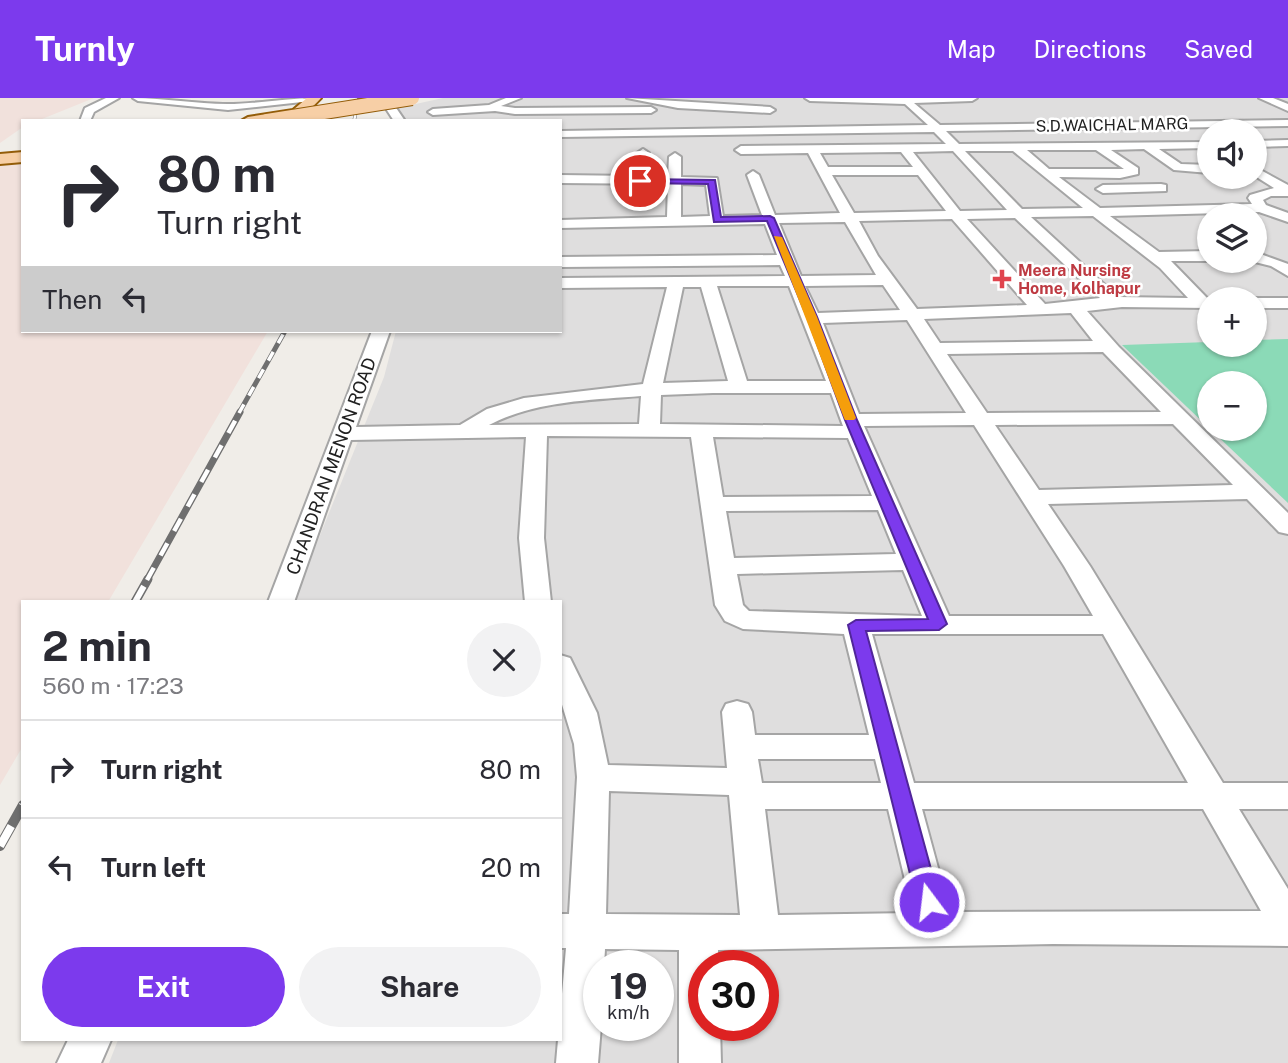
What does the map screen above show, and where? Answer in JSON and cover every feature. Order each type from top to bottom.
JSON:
[{"type":"main road","points":[[281,119],[412,98]]},
{"type":"main road","points":[[315,99],[325,108],[389,103]]},
{"type":"main road","points":[[260,119],[297,113],[315,99]]},
{"type":"main road","points":[[315,99],[331,110],[315,119]]},
{"type":"main road","points":[[306,119],[432,103]]},
{"type":"street","points":[[86,119],[89,110],[114,98]]},
{"type":"street","points":[[138,98],[228,107],[315,99]]},
{"type":"street","points":[[496,108],[494,105],[516,98]]},
{"type":"street","points":[[584,98],[654,119]]},
{"type":"street","points":[[632,98],[686,102]]},
{"type":"street","points":[[666,98],[706,107],[770,114]]},
{"type":"street","points":[[810,98],[972,98]]},
{"type":"street","points":[[1264,98],[1288,108]]},
{"type":"street","points":[[908,100],[1018,213],[1114,303]]},
{"type":"street","points":[[562,134],[654,119],[686,102]]},
{"type":"street","points":[[389,103],[432,103],[654,119]]},
{"type":"street","points":[[389,103],[399,119]]},
{"type":"street","points":[[699,118],[770,114],[782,104]]},
{"type":"street","points":[[695,132],[706,107]]},
{"type":"street","points":[[770,114],[777,130]]},
{"type":"street","points":[[562,122],[654,119]]},
{"type":"street","name":"S.D.WAICHAL MARG","points":[[654,119],[695,132],[1288,123]]},
{"type":"street","points":[[1174,125],[1197,138]]},
{"type":"street","points":[[1267,144],[1288,143]]},
{"type":"street","points":[[741,150],[817,161],[913,160],[955,148],[1197,145]]},
{"type":"street","points":[[1046,173],[1119,174],[1134,171],[1100,146]]},
{"type":"street","points":[[1147,146],[1178,167],[1197,168]]},
{"type":"street","points":[[1054,147],[1089,173]]},
{"type":"street","points":[[1017,148],[1155,257],[1197,295]]},
{"type":"street","points":[[640,181],[643,153]]},
{"type":"street","points":[[674,222],[675,157]]},
{"type":"street","points":[[1027,158],[1116,157]]},
{"type":"street","points":[[817,161],[913,160]]},
{"type":"street","points":[[913,160],[955,214],[1040,309]]},
{"type":"street","points":[[817,161],[886,280],[911,313],[1077,566],[1288,923]]},
{"type":"street","points":[[562,179],[674,181],[711,175],[717,220]]},
{"type":"street","points":[[753,175],[854,426],[939,624]]},
{"type":"street","points":[[1267,178],[1288,191]]},
{"type":"street","points":[[1067,189],[1161,188]]},
{"type":"street","points":[[1258,203],[1255,198],[1259,194],[1288,191]]},
{"type":"street","points":[[562,224],[1197,209]]},
{"type":"street","points":[[1267,210],[1288,218]]},
{"type":"street","points":[[562,247],[783,252]]},
{"type":"street","points":[[562,261],[783,252]]},
{"type":"street","points":[[1155,257],[1197,256]]},
{"type":"street","points":[[1267,260],[1288,271]]},
{"type":"street","points":[[562,283],[886,280]]},
{"type":"street","points":[[649,430],[652,387],[676,282]]},
{"type":"street","points":[[708,282],[739,387]]},
{"type":"street","points":[[812,317],[1040,309],[1114,303],[1197,303]]},
{"type":"street","points":[[1267,303],[1288,303]]},
{"type":"street","points":[[1077,307],[1082,317],[1107,346],[1288,527]]},
{"type":"street","name":"CHANDRAN MENON ROAD","points":[[282,600],[380,333]]},
{"type":"street","points":[[934,349],[1107,346]]},
{"type":"street","points":[[466,431],[483,417],[534,401],[652,387],[838,387]]},
{"type":"street","points":[[342,434],[537,430],[701,431],[980,420],[1177,418]]},
{"type":"street","points":[[537,430],[532,537],[534,584],[538,600]]},
{"type":"street","points":[[701,431],[729,605],[735,615],[743,620],[856,625],[1112,625]]},
{"type":"street","points":[[1031,497],[1252,492]]},
{"type":"street","points":[[712,504],[887,503]]},
{"type":"street","points":[[723,566],[913,562]]},
{"type":"street","points":[[856,625],[936,928]]},
{"type":"street","points":[[562,672],[582,713],[590,744],[593,777],[574,931],[577,1063]]},
{"type":"street","points":[[737,712],[761,933]]},
{"type":"street","points":[[741,747],[887,747]]},
{"type":"street","points":[[593,777],[746,789],[901,796],[1288,796]]},
{"type":"street","points":[[574,931],[761,933],[936,928],[1288,929]]},
{"type":"street","points":[[698,932],[700,1063]]},
{"type":"street","points":[[78,1063],[89,1041]]},
{"type":"shaded area","points":[[0,98],[94,98],[42,119],[21,119],[21,128],[0,143]]},
{"type":"shaded area","points":[[443,98],[1288,98],[1288,1063],[109,1063],[118,1041],[562,1041],[562,600],[294,600],[384,377],[395,333],[562,333],[562,119],[400,119],[393,109]]},
{"type":"shaded area","points":[[21,163],[21,333],[267,333],[109,600],[21,600],[21,749],[0,785],[0,166]]},
{"type":"green space","points":[[1288,339],[1288,503],[1223,441],[1267,441],[1267,371],[1197,371],[1197,417],[1122,345],[1197,342],[1197,357],[1267,357],[1267,340]]},
{"type":"railway","points":[[354,119],[359,98]]},
{"type":"railway","points":[[239,413],[284,333]]},
{"type":"railway","points":[[147,580],[240,412]]},
{"type":"railway","points":[[136,600],[148,579]]},
{"type":"railway","points":[[0,846],[21,809]]},
{"type":"slow traffic","points":[[777,237],[812,317],[850,418]]},
{"type":"place","name":"Meera Nursing Home, Kolhapur","points":[[1002,279]]},
{"type":"route","points":[[640,181],[712,181],[717,220],[770,218],[812,317],[851,420],[939,624],[856,625],[929,902]]}]
